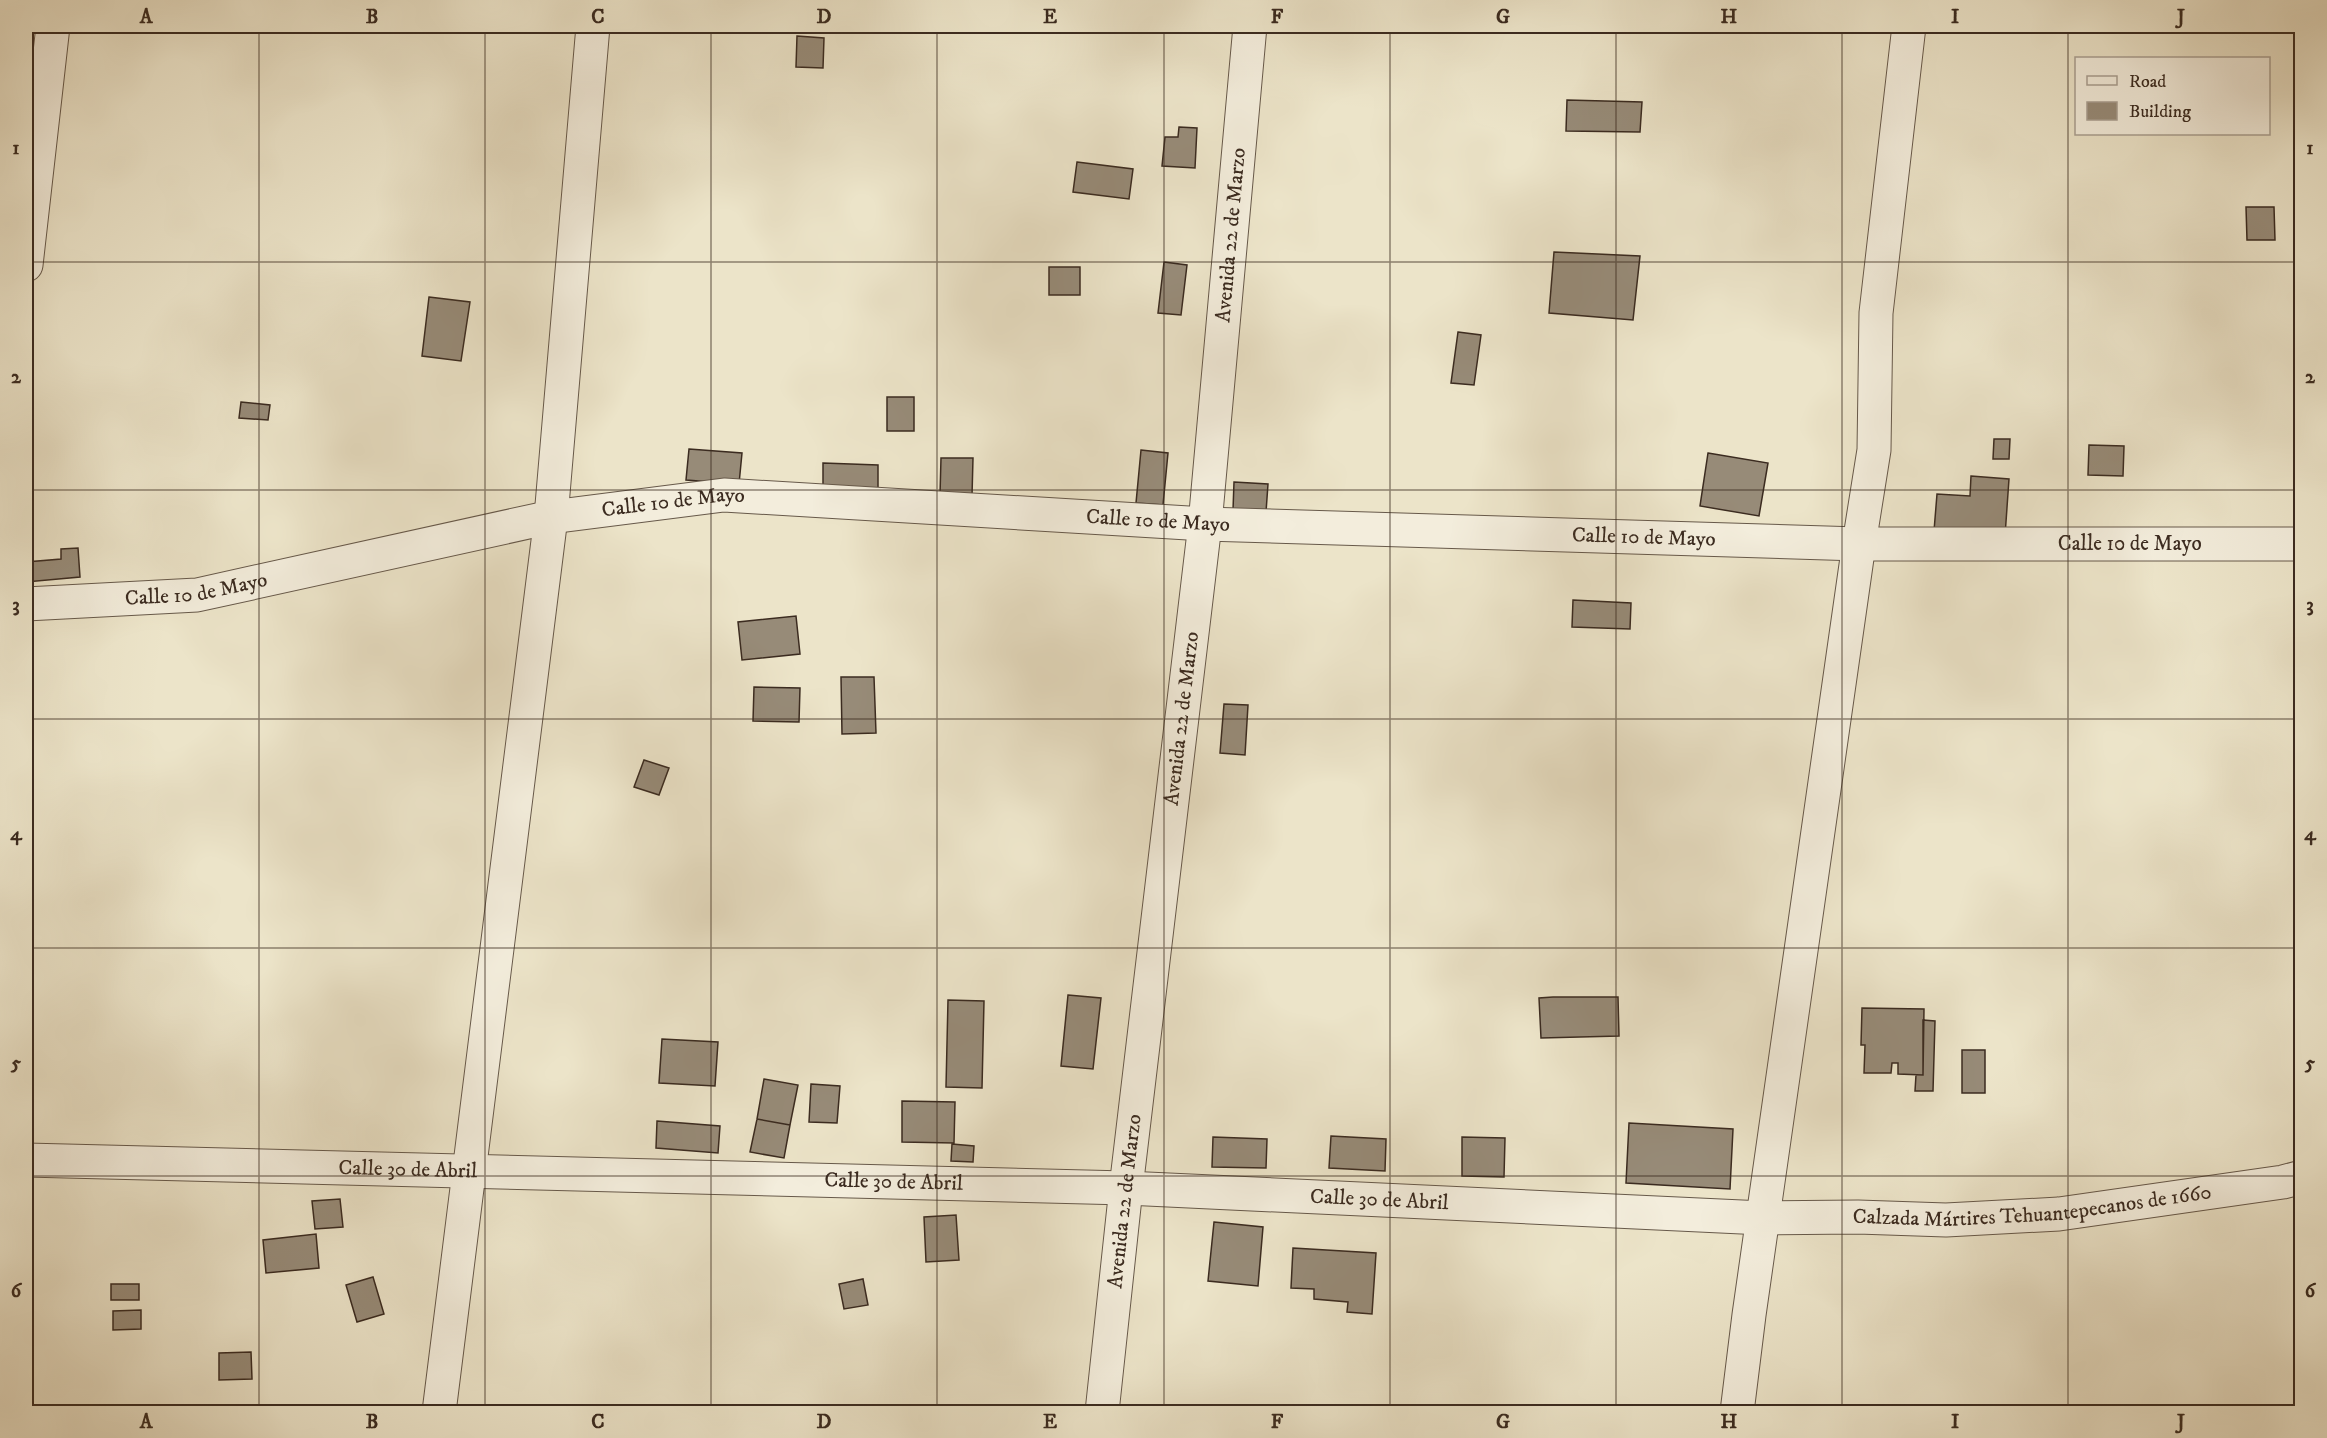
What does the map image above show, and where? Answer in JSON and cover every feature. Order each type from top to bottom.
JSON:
[{"type":"street","points":[[26,266],[53,26]]},
{"type":"street","points":[[439,1413],[551,517],[593,26]]},
{"type":"street","name":"Avenida 22 de Marzo","points":[[1102,1413],[1126,1188],[1204,524],[1250,26]]},
{"type":"street","points":[[1737,1413],[1749,1315],[1874,450],[1876,313],[1909,26]]},
{"type":"street","name":"Calle 10 de Mayo","points":[[26,604],[197,595],[551,517],[724,495],[1204,524],[1859,544],[2301,544]]},
{"type":"street","name":"Calle 30 de Abril","points":[[26,1160],[1126,1188],[1763,1218]]},
{"type":"street","name":"Calzada Mártires Tehuantepecanos de 1660","points":[[1763,1218],[1858,1217],[1946,1220],[2060,1214],[2283,1182],[2301,1177]]},
{"type":"building","points":[[797,36],[824,38],[823,68],[796,67]]},
{"type":"building","points":[[1567,100],[1642,102],[1640,132],[1566,131]]},
{"type":"building","points":[[1179,127],[1197,128],[1195,168],[1162,166],[1165,137],[1178,137]]},
{"type":"building","points":[[1077,162],[1133,169],[1129,199],[1073,192]]},
{"type":"building","points":[[2246,207],[2274,207],[2275,240],[2247,240]]},
{"type":"building","points":[[1554,252],[1640,256],[1633,320],[1549,313]]},
{"type":"building","points":[[1164,262],[1187,265],[1181,315],[1158,313]]},
{"type":"building","points":[[1049,267],[1080,267],[1080,295],[1049,295]]},
{"type":"building","points":[[429,297],[470,302],[461,361],[422,356]]},
{"type":"building","points":[[1458,332],[1481,335],[1474,385],[1451,383]]},
{"type":"building","points":[[887,397],[914,397],[914,431],[887,431]]},
{"type":"building","points":[[241,402],[270,405],[268,420],[239,418]]},
{"type":"building","points":[[1994,439],[2010,439],[2009,459],[1993,459]]},
{"type":"building","points":[[2089,445],[2124,446],[2123,476],[2088,475]]},
{"type":"building","points":[[689,449],[742,453],[739,484],[686,480]]},
{"type":"building","points":[[1141,450],[1168,453],[1163,505],[1136,503]]},
{"type":"building","points":[[1708,453],[1768,463],[1759,516],[1700,506]]},
{"type":"building","points":[[941,458],[973,458],[972,496],[940,495]]},
{"type":"building","points":[[823,463],[878,465],[878,489],[823,487]]},
{"type":"building","points":[[1971,476],[2009,479],[2005,536],[1934,531],[1937,494],[1970,496]]},
{"type":"building","points":[[1234,482],[1268,484],[1266,512],[1233,510]]},
{"type":"building","points":[[78,548],[80,577],[26,582],[26,562],[61,559],[61,549]]},
{"type":"building","points":[[1573,600],[1631,603],[1630,629],[1572,627]]},
{"type":"building","points":[[796,616],[800,654],[742,660],[738,622]]},
{"type":"building","points":[[841,677],[874,677],[876,733],[842,734]]},
{"type":"building","points":[[754,687],[800,688],[799,722],[753,721]]},
{"type":"building","points":[[1224,704],[1248,705],[1245,755],[1220,753]]},
{"type":"building","points":[[644,760],[669,768],[659,795],[634,787]]},
{"type":"building","points":[[1068,995],[1101,998],[1093,1069],[1061,1066]]},
{"type":"building","points":[[1618,997],[1619,1036],[1541,1038],[1539,998]]},
{"type":"building","points":[[948,1000],[984,1001],[982,1088],[946,1087]]},
{"type":"building","points":[[1862,1008],[1924,1009],[1923,1075],[1898,1074],[1898,1063],[1892,1063],[1891,1073],[1864,1073],[1865,1045],[1861,1045]]},
{"type":"building","points":[[1923,1020],[1935,1021],[1933,1091],[1915,1091],[1916,1075],[1923,1075]]},
{"type":"building","points":[[662,1039],[718,1042],[715,1086],[659,1083]]},
{"type":"building","points":[[1962,1050],[1985,1050],[1985,1093],[1962,1093]]},
{"type":"building","points":[[764,1079],[798,1085],[790,1125],[757,1119]]},
{"type":"building","points":[[811,1084],[840,1086],[837,1123],[809,1122]]},
{"type":"building","points":[[902,1101],[955,1102],[954,1143],[902,1142]]},
{"type":"building","points":[[757,1119],[790,1125],[784,1158],[750,1152]]},
{"type":"building","points":[[657,1121],[720,1126],[718,1153],[656,1148]]},
{"type":"building","points":[[1629,1123],[1733,1129],[1730,1189],[1626,1183]]},
{"type":"building","points":[[1331,1136],[1386,1139],[1385,1171],[1329,1168]]},
{"type":"building","points":[[1213,1137],[1267,1139],[1266,1168],[1212,1167]]},
{"type":"building","points":[[1462,1137],[1505,1138],[1504,1177],[1462,1176]]},
{"type":"building","points":[[952,1144],[974,1146],[973,1162],[951,1161]]},
{"type":"building","points":[[340,1199],[343,1227],[315,1229],[312,1201]]},
{"type":"building","points":[[956,1215],[959,1260],[926,1262],[924,1217]]},
{"type":"building","points":[[1214,1222],[1263,1227],[1258,1286],[1208,1281]]},
{"type":"building","points":[[316,1234],[319,1268],[266,1273],[263,1240]]},
{"type":"building","points":[[1293,1248],[1376,1253],[1372,1314],[1347,1312],[1348,1302],[1314,1299],[1314,1289],[1291,1288]]},
{"type":"building","points":[[373,1277],[384,1314],[357,1322],[346,1285]]},
{"type":"building","points":[[863,1279],[868,1305],[844,1309],[839,1284]]},
{"type":"building","points":[[111,1284],[139,1284],[139,1300],[111,1300]]},
{"type":"building","points":[[141,1310],[141,1329],[113,1330],[113,1311]]},
{"type":"building","points":[[251,1352],[252,1379],[219,1380],[219,1353]]}]
